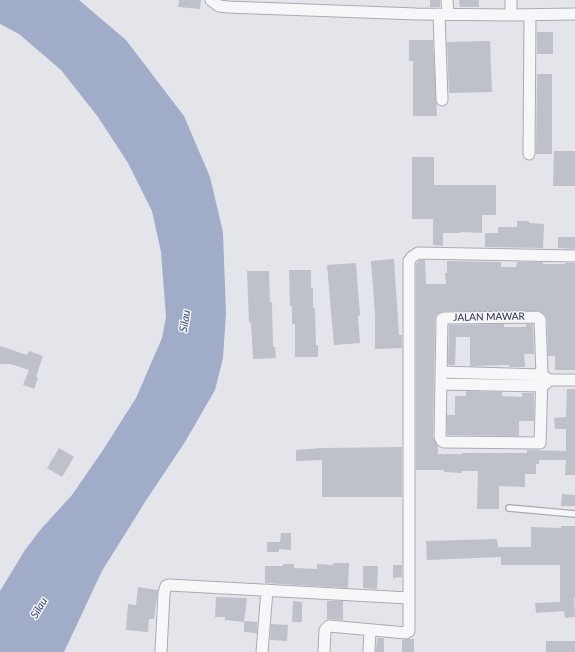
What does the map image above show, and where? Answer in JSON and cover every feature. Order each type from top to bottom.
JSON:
[{"type":"street","points":[[211,0],[219,6],[228,7],[444,14],[575,14]]},
{"type":"street","points":[[442,100],[444,14],[447,0]]},
{"type":"street","points":[[511,0],[511,15]]},
{"type":"street","points":[[529,154],[530,15]]},
{"type":"street","points":[[324,652],[325,630],[329,626],[403,634],[409,630],[409,261],[418,252],[575,256]]},
{"type":"street","name":"JALAN MAWAR","points":[[441,372],[442,319],[537,317],[540,319],[544,380]]},
{"type":"street","points":[[441,372],[544,380],[540,442],[444,442],[440,437],[441,372]]},
{"type":"street","points":[[441,384],[575,380]]},
{"type":"street","points":[[161,652],[164,593],[166,586],[169,585],[409,598]]},
{"type":"street","points":[[262,652],[268,590]]},
{"type":"street","points":[[369,652],[370,630]]},
{"type":"lane","points":[[509,508],[575,514]]},
{"type":"water","name":"Silau","points":[[0,0],[79,0],[126,40],[184,116],[210,177],[223,232],[226,313],[223,358],[215,390],[185,442],[102,571],[64,652],[0,652],[0,591],[25,550],[41,529],[72,495],[136,398],[162,338],[166,317],[161,252],[152,211],[128,163],[98,117],[61,70],[19,34],[0,24]]},
{"type":"building","points":[[179,0],[201,0],[200,9],[178,7]]},
{"type":"building","points":[[430,0],[440,0],[440,7],[430,7]]},
{"type":"building","points":[[459,0],[479,0],[479,7],[460,7]]},
{"type":"building","points":[[537,32],[553,32],[553,54],[537,54]]},
{"type":"building","points":[[409,40],[433,40],[437,116],[413,116],[413,61],[409,61]]},
{"type":"building","points":[[490,41],[492,92],[449,93],[447,42]]},
{"type":"building","points":[[537,74],[552,74],[552,154],[536,154]]},
{"type":"building","points":[[554,151],[575,151],[575,186],[553,186]]},
{"type":"building","points":[[412,157],[434,157],[434,185],[496,185],[496,215],[482,215],[482,233],[443,233],[443,246],[433,245],[433,219],[412,219]]},
{"type":"building","points":[[517,221],[529,221],[529,223],[544,224],[543,248],[485,247],[485,233],[498,233],[498,227],[517,227]]},
{"type":"building","points":[[558,237],[575,237],[575,249],[558,248]]},
{"type":"building","points":[[394,259],[399,335],[402,335],[402,348],[375,349],[375,314],[371,261]]},
{"type":"building","points":[[420,260],[425,260],[426,284],[446,284],[445,273],[447,273],[447,261],[501,262],[501,267],[516,267],[517,262],[543,262],[543,264],[575,263],[575,370],[555,370],[555,356],[548,356],[547,318],[546,315],[540,311],[444,311],[436,315],[433,437],[438,447],[438,454],[527,453],[527,450],[566,451],[566,429],[555,429],[554,418],[566,417],[567,389],[575,389],[575,475],[565,475],[566,460],[539,460],[539,464],[536,464],[536,474],[525,474],[525,487],[499,486],[499,509],[477,509],[478,471],[462,471],[462,473],[444,472],[444,470],[416,470],[416,264]]},
{"type":"building","points":[[356,263],[360,315],[358,316],[360,343],[334,345],[327,265]]},
{"type":"building","points":[[289,270],[311,270],[311,288],[313,288],[313,308],[315,308],[316,345],[318,345],[318,357],[295,357],[295,324],[292,324],[292,306],[290,306]]},
{"type":"building","points":[[247,271],[269,271],[270,302],[272,302],[273,347],[275,347],[276,358],[253,359],[251,323],[249,323]]},
{"type":"building","points":[[504,324],[504,327],[526,327],[526,324],[533,324],[534,354],[524,354],[525,367],[509,367],[509,365],[470,366],[470,337],[456,337],[455,365],[448,365],[449,325]]},
{"type":"building","points":[[0,346],[27,355],[29,351],[43,356],[36,377],[38,378],[34,389],[23,385],[29,370],[11,364],[0,364]]},
{"type":"building","points":[[466,391],[502,392],[502,396],[522,397],[522,393],[534,393],[534,421],[519,421],[519,436],[447,435],[447,415],[455,415],[455,396],[466,396]]},
{"type":"building","points":[[402,447],[402,497],[322,497],[322,460],[296,461],[296,450],[322,448]]},
{"type":"building","points":[[59,448],[74,457],[62,477],[47,468]]},
{"type":"building","points":[[562,494],[575,495],[575,506],[561,506]]},
{"type":"building","points":[[561,526],[575,526],[575,617],[565,618],[564,611],[536,613],[535,603],[560,602],[560,565],[501,565],[501,557],[427,560],[426,541],[497,539],[498,547],[531,547],[531,527],[561,528]]},
{"type":"building","points":[[281,533],[291,533],[291,550],[279,549],[279,552],[267,552],[267,542],[280,542]]},
{"type":"building","points":[[333,563],[349,563],[348,588],[265,583],[265,566],[283,566],[283,564],[294,564],[294,568],[317,569],[317,564],[333,565]]},
{"type":"building","points":[[393,565],[402,565],[402,577],[393,578]]},
{"type":"building","points":[[363,566],[378,566],[377,589],[363,588]]},
{"type":"building","points":[[138,587],[158,590],[154,619],[149,619],[148,632],[126,630],[128,604],[136,605]]},
{"type":"building","points":[[216,597],[247,598],[244,622],[225,620],[225,617],[215,617]]},
{"type":"building","points":[[293,601],[302,602],[302,622],[292,622]]},
{"type":"building","points":[[327,601],[343,601],[343,620],[327,619]]},
{"type":"building","points":[[244,621],[257,622],[257,633],[244,632]]},
{"type":"building","points":[[271,624],[288,625],[287,641],[270,640]]},
{"type":"building","points":[[377,638],[384,638],[384,652],[376,652]]},
{"type":"building","points":[[414,639],[414,652],[402,652],[402,640]]},
{"type":"building","points":[[546,641],[575,641],[575,652],[546,652]]}]
